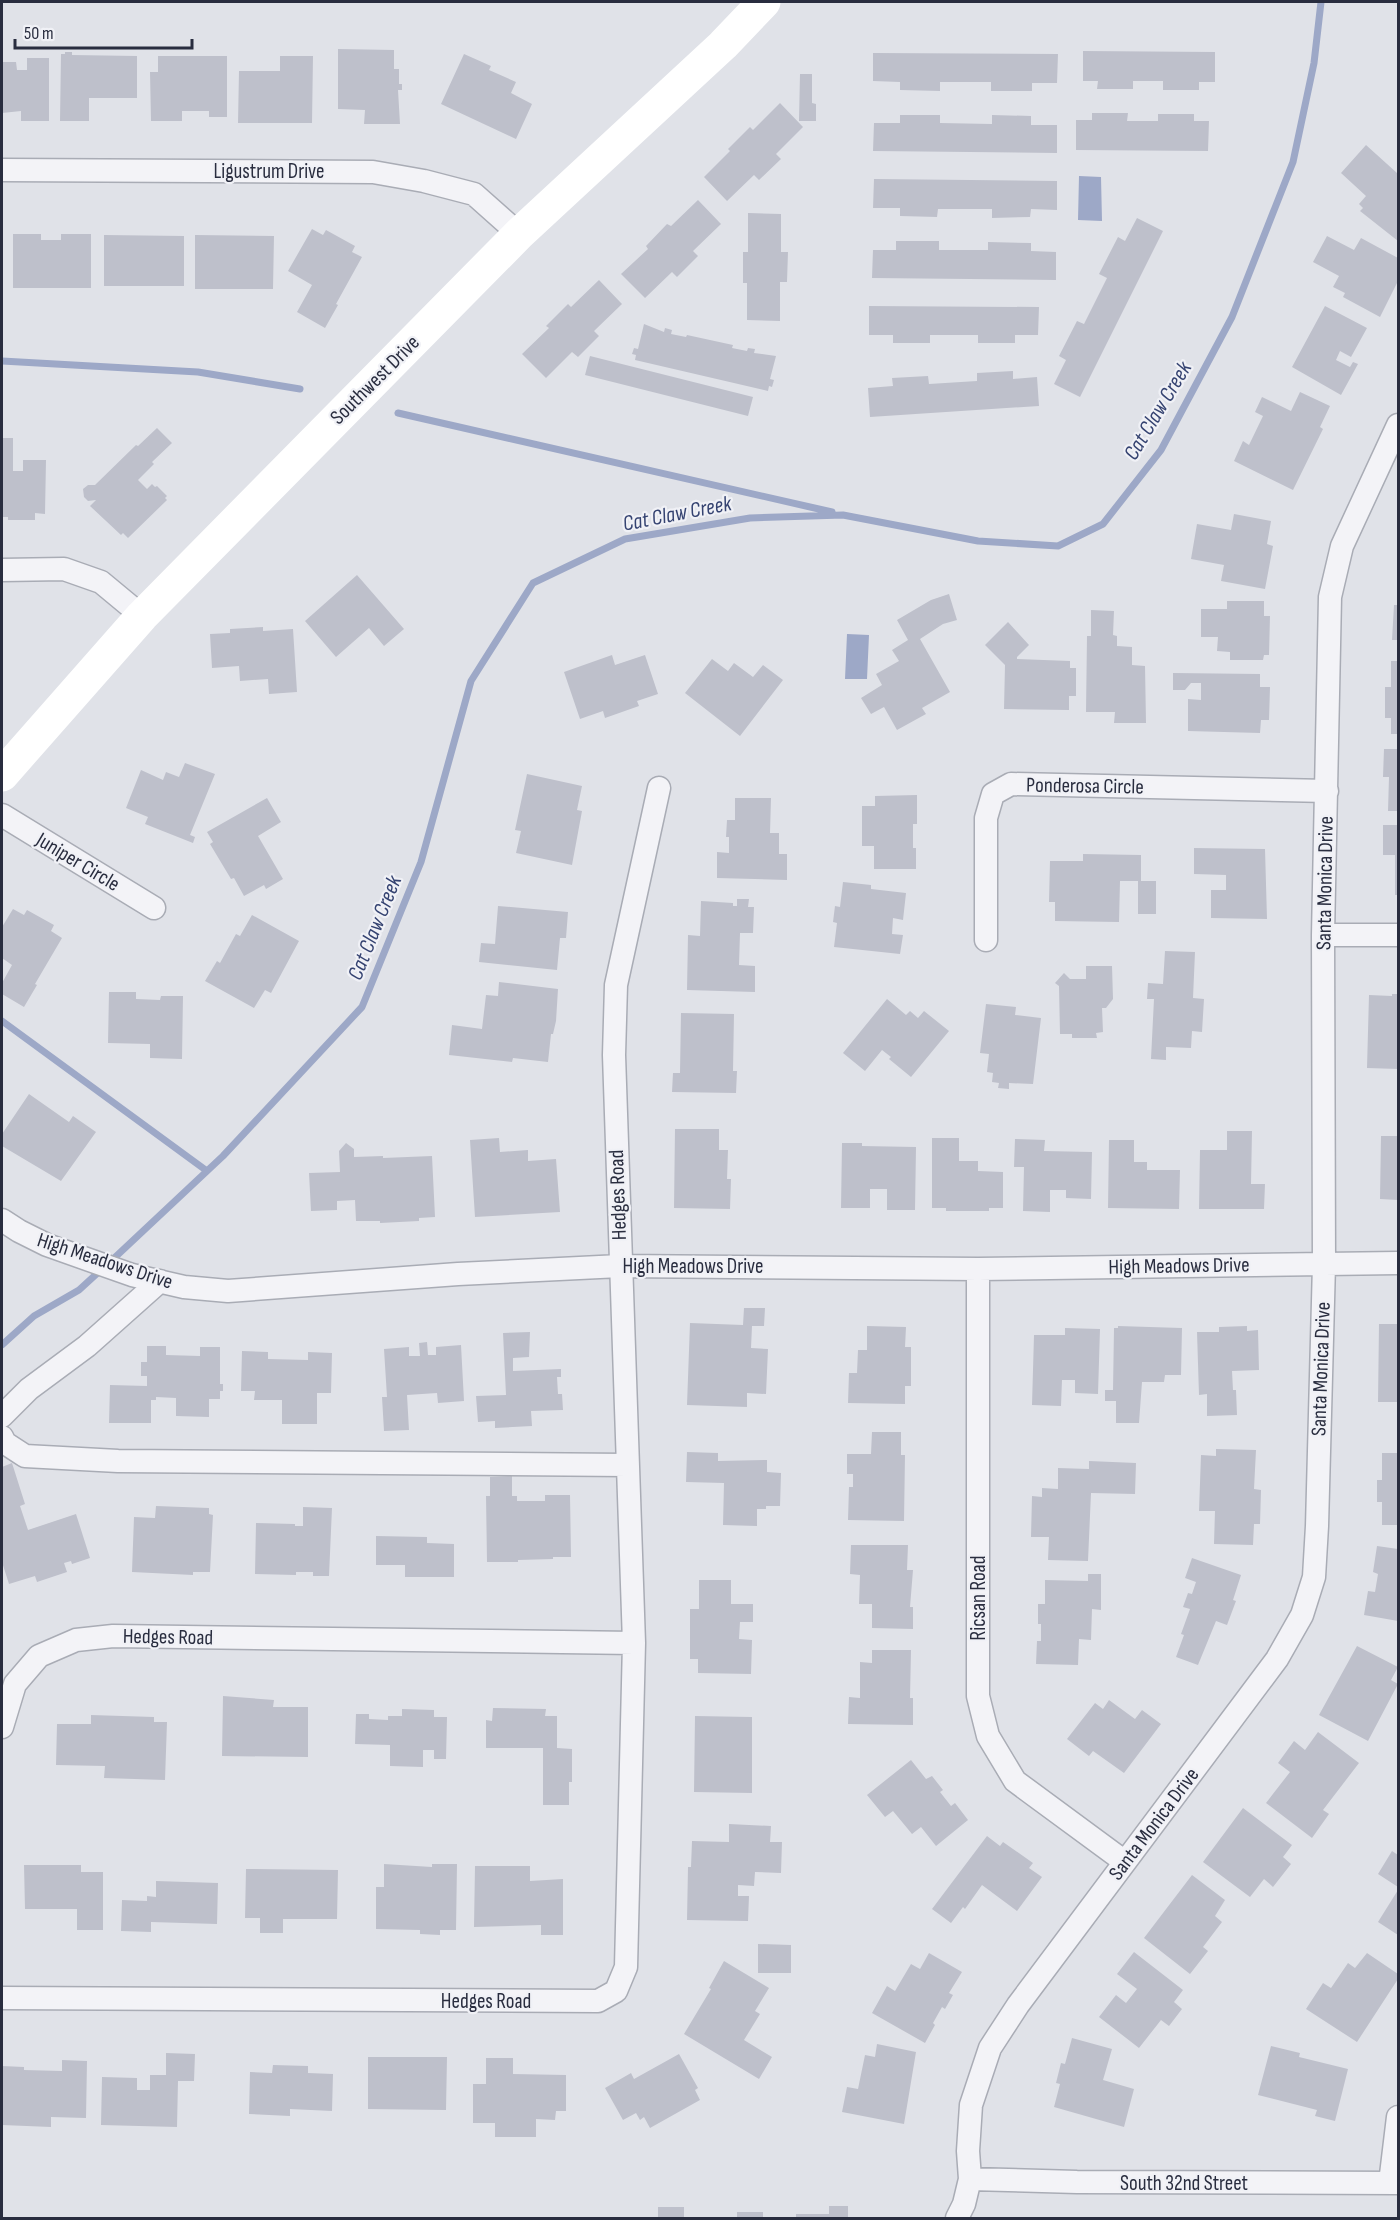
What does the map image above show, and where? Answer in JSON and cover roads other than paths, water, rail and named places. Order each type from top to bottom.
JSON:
[{"type":"main road","name":"Southwest Drive","points":[[2,775],[142,616],[519,234],[723,45],[764,2]]},
{"type":"street","name":"Ligustrum Drive","points":[[2,170],[374,172],[424,181],[474,194],[519,234]]},
{"type":"street","name":"Santa Monica Drive","points":[[957,2218],[964,2204],[970,2179],[968,2151],[971,2105],[990,2048],[1018,2005],[1277,1659],[1302,1615],[1314,1577],[1324,1263],[1323,935],[1330,597],[1342,546],[1398,425]]},
{"type":"street","points":[[2,570],[64,569],[101,582],[142,616]]},
{"type":"street","name":"Ponderosa Circle","points":[[986,940],[986,818],[993,794],[1011,784],[1327,791]]},
{"type":"street","name":"Hedges Road","points":[[2,1998],[598,2001],[616,1991],[627,1967],[634,1642],[614,1055],[616,985],[659,789]]},
{"type":"street","name":"Juniper Circle","points":[[2,815],[154,908]]},
{"type":"street","points":[[1323,935],[1398,935]]},
{"type":"street","name":"High Meadows Drive","points":[[2,1220],[38,1240],[132,1275],[184,1287],[228,1292],[458,1274],[620,1266],[978,1269],[1398,1263]]},
{"type":"street","name":"Ricsan Road","points":[[978,1269],[978,1696],[988,1736],[1015,1781],[1125,1862]]},
{"type":"street","points":[[2,1416],[29,1389],[87,1346],[160,1281]]},
{"type":"street","points":[[2,1437],[4,1443],[25,1456],[118,1461],[627,1465]]},
{"type":"street","name":"Hedges Road","points":[[2,1727],[15,1684],[39,1656],[76,1640],[113,1636],[634,1642]]},
{"type":"street","points":[[1394,2183],[1398,2117]]},
{"type":"street","name":"South 32nd Street","points":[[970,2179],[1088,2182],[1394,2183]]},
{"type":"water","points":[[1079,176],[1101,177],[1102,221],[1078,220]]},
{"type":"water","points":[[847,634],[869,635],[867,679],[845,679]]},
{"type":"waterway","name":"Cat Claw Creek","points":[[110,1262],[223,1156],[362,1007],[421,862],[471,681],[533,583],[625,539],[750,518],[843,515],[978,541],[1058,546],[1103,524],[1161,450],[1232,317],[1293,162],[1314,63],[1321,2]]},
{"type":"waterway","points":[[2,361],[198,372],[300,389]]},
{"type":"waterway","points":[[398,413],[832,512]]},
{"type":"waterway","points":[[2,1021],[207,1171]]},
{"type":"waterway","name":"Cat Claw Creek","points":[[2,1345],[34,1316],[79,1290],[102,1269]]}]
